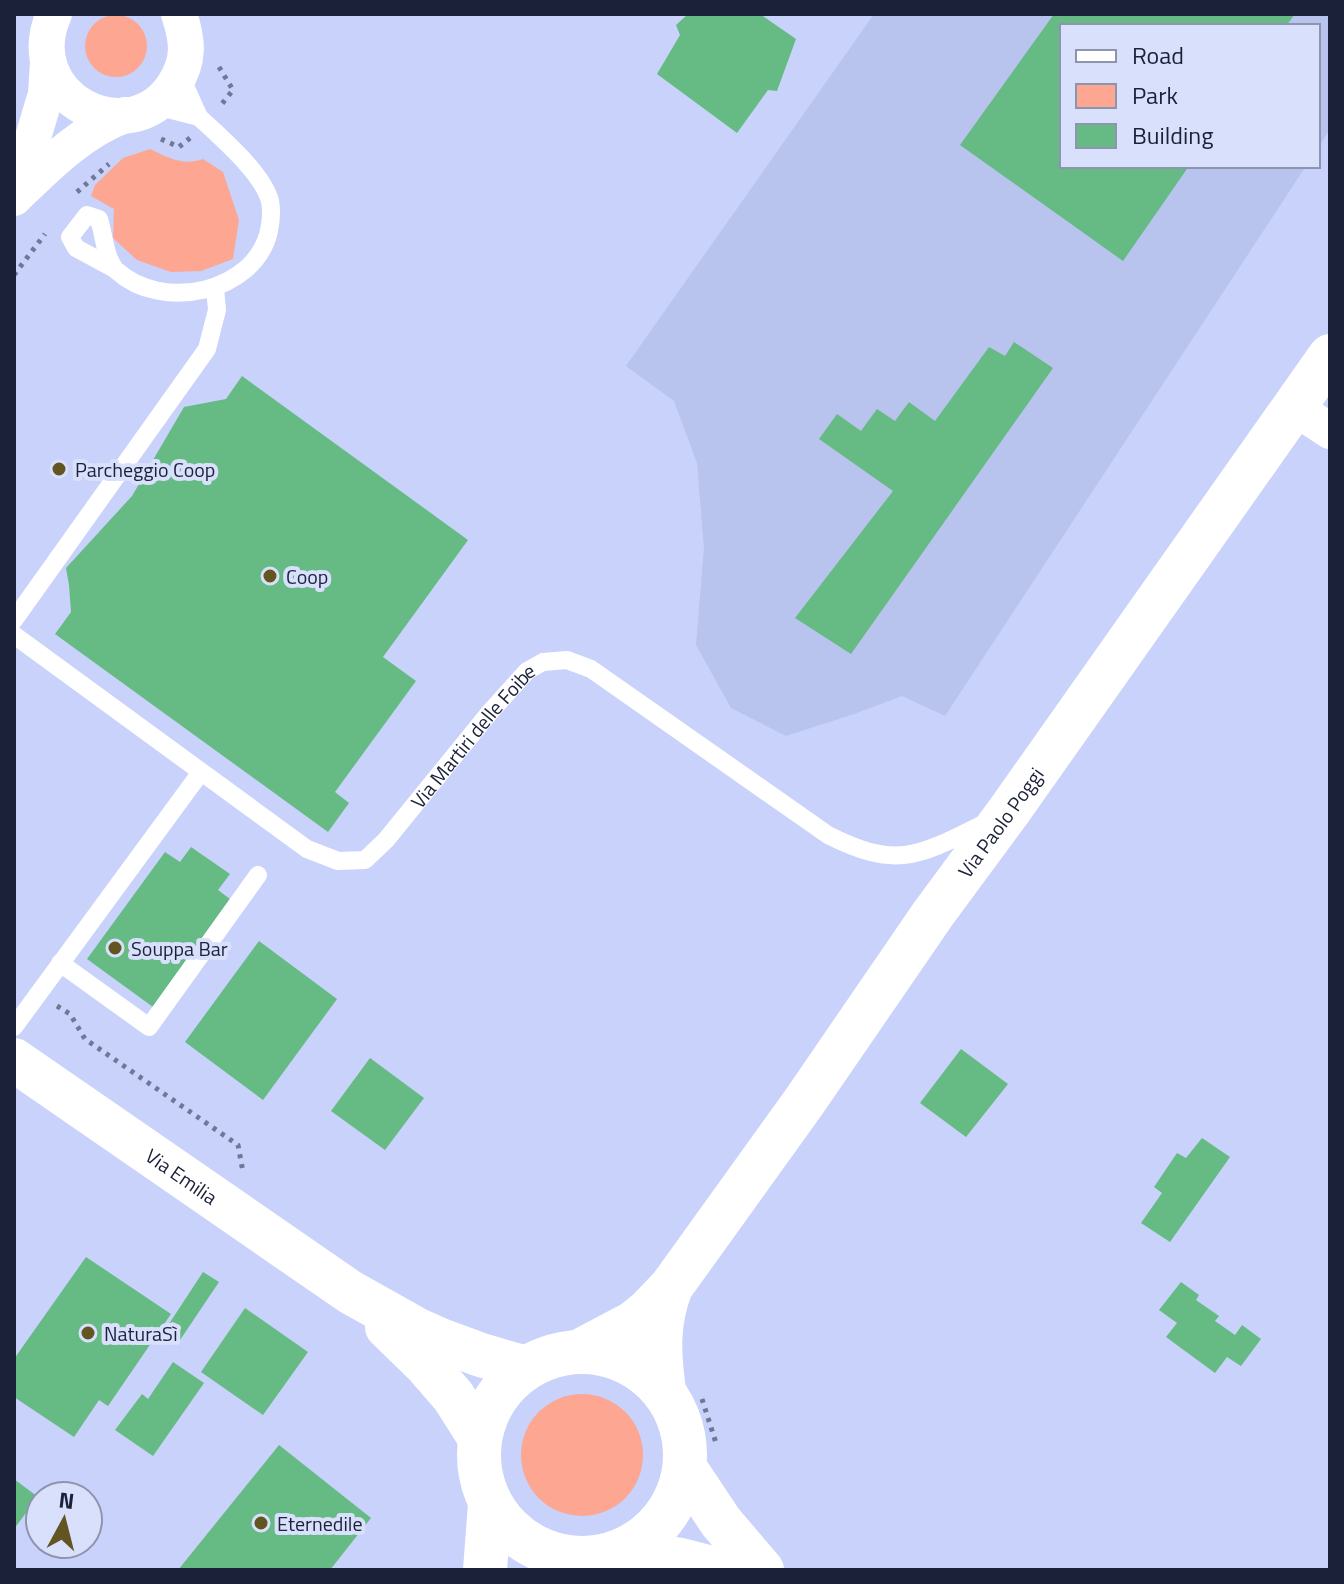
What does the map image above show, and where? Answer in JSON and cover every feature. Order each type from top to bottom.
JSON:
[{"type":"main road","name":"Via Paolo Poggi","points":[[580,1351],[633,1323],[671,1287],[1009,811],[1312,419],[1330,356]]},
{"type":"main road","name":"Via Emilia","points":[[14,1060],[350,1292],[443,1341],[526,1368]]},
{"type":"main road","name":"Via Paolo Poggi","points":[[671,1287],[663,1307],[660,1359],[681,1388]]},
{"type":"main road","name":"Via Emilia","points":[[350,1292],[426,1365],[453,1396],[479,1437]]},
{"type":"main road","points":[[720,1570],[624,1551],[568,1564],[529,1544],[506,1526],[490,1504],[479,1470],[479,1437],[485,1417],[508,1382],[549,1356],[580,1351],[603,1353],[626,1361],[648,1375],[681,1388],[680,1422],[685,1443],[702,1460],[721,1522],[762,1570]]},
{"type":"main road","points":[[624,1551],[648,1535],[665,1518],[702,1460]]},
{"type":"main road","points":[[485,1570],[490,1504]]},
{"type":"street","points":[[14,198],[74,143],[104,123],[144,119],[171,90],[180,75],[186,47],[185,20]]},
{"type":"street","points":[[48,32],[52,75],[72,100],[94,112],[144,119]]},
{"type":"street","points":[[14,183],[31,144],[46,94],[48,32]]},
{"type":"lane","points":[[115,269],[140,286],[166,293],[215,288],[238,276],[258,257],[266,243],[272,219],[270,200],[262,183],[203,120],[180,75]]},
{"type":"lane","points":[[144,119],[203,120]]},
{"type":"lane","points":[[14,620],[207,349],[217,310],[215,288]]},
{"type":"lane","name":"Via Martiri delle Foibe","points":[[14,635],[307,849],[338,861],[365,860],[386,840],[527,671],[543,662],[567,660],[591,669],[828,835],[854,849],[886,856],[922,853],[1009,811]]},
{"type":"lane","points":[[14,1027],[201,772]]},
{"type":"lane","points":[[60,963],[149,1027],[258,875]]},
{"type":"path","points":[[144,119],[179,147],[203,120]]},
{"type":"path","points":[[75,194],[117,158]]},
{"type":"path","points":[[14,275],[49,229]]},
{"type":"path","points":[[39,993],[70,1014],[85,1039],[238,1145],[246,1184]]},
{"type":"path","points":[[681,1388],[702,1460]]},
{"type":"shaded area","points":[[874,14],[1330,14],[1330,129],[1320,145],[1320,24],[1060,24],[1060,168],[1305,168],[945,716],[902,696],[786,736],[731,708],[696,645],[704,548],[697,463],[674,401],[626,366]]},
{"type":"green space","points":[[116,15],[138,24],[147,46],[138,68],[116,77],[94,68],[85,46],[94,24]]},
{"type":"green space","points":[[150,149],[182,161],[203,159],[223,172],[239,220],[233,259],[201,271],[171,272],[137,260],[113,238],[114,209],[91,196],[95,185],[123,158]]},
{"type":"green space","points":[[582,1394],[605,1398],[625,1412],[639,1432],[643,1455],[639,1478],[625,1498],[605,1512],[582,1516],[559,1512],[539,1498],[525,1478],[521,1455],[525,1432],[539,1412],[559,1398]]},
{"type":"building","points":[[688,14],[760,14],[796,39],[777,91],[768,90],[737,133],[657,74],[680,35],[676,25]]},
{"type":"building","points":[[1054,14],[1295,14],[1288,24],[1060,24],[1060,168],[1188,168],[1123,261],[960,145]]},
{"type":"building","points":[[1014,342],[1053,368],[851,654],[795,618],[893,491],[819,439],[837,414],[861,431],[877,409],[895,421],[909,402],[935,421],[989,347],[1005,356]]},
{"type":"building","name":"Coop","points":[[242,376],[468,540],[383,657],[416,681],[335,792],[349,803],[328,832],[55,634],[71,612],[66,568],[132,496],[184,407],[226,399]]},
{"type":"building","points":[[191,847],[230,874],[218,890],[230,899],[153,1007],[87,959],[165,852],[180,862]]},
{"type":"building","points":[[259,941],[337,999],[263,1100],[185,1042]]},
{"type":"building","points":[[961,1049],[1008,1084],[966,1137],[920,1103]]},
{"type":"building","points":[[370,1058],[424,1098],[385,1150],[331,1111]]},
{"type":"building","points":[[1202,1138],[1230,1157],[1170,1242],[1141,1223],[1162,1193],[1154,1187],[1177,1153],[1186,1158]]},
{"type":"building","points":[[86,1257],[171,1314],[108,1406],[99,1400],[74,1437],[14,1397],[14,1359]]},
{"type":"building","points":[[203,1272],[219,1282],[178,1343],[163,1333]]},
{"type":"building","points":[[1181,1282],[1199,1295],[1196,1300],[1219,1316],[1215,1321],[1235,1335],[1242,1325],[1261,1339],[1241,1366],[1227,1357],[1215,1373],[1166,1337],[1177,1323],[1159,1310]]},
{"type":"building","points":[[245,1308],[308,1352],[263,1415],[201,1372]]},
{"type":"building","points":[[173,1362],[204,1383],[153,1456],[115,1430],[142,1394],[148,1399]]},
{"type":"building","points":[[279,1445],[371,1518],[330,1570],[178,1570]]},
{"type":"building","points":[[14,1479],[24,1486],[24,1516],[14,1529]]},
{"type":"place","name":"Parcheggio Coop","points":[[59,469]]},
{"type":"place","name":"Coop","points":[[270,576]]},
{"type":"place","name":"Souppa Bar","points":[[115,948]]},
{"type":"place","name":"NaturaSì","points":[[88,1333]]},
{"type":"place","name":"Eternedile","points":[[261,1523]]}]
